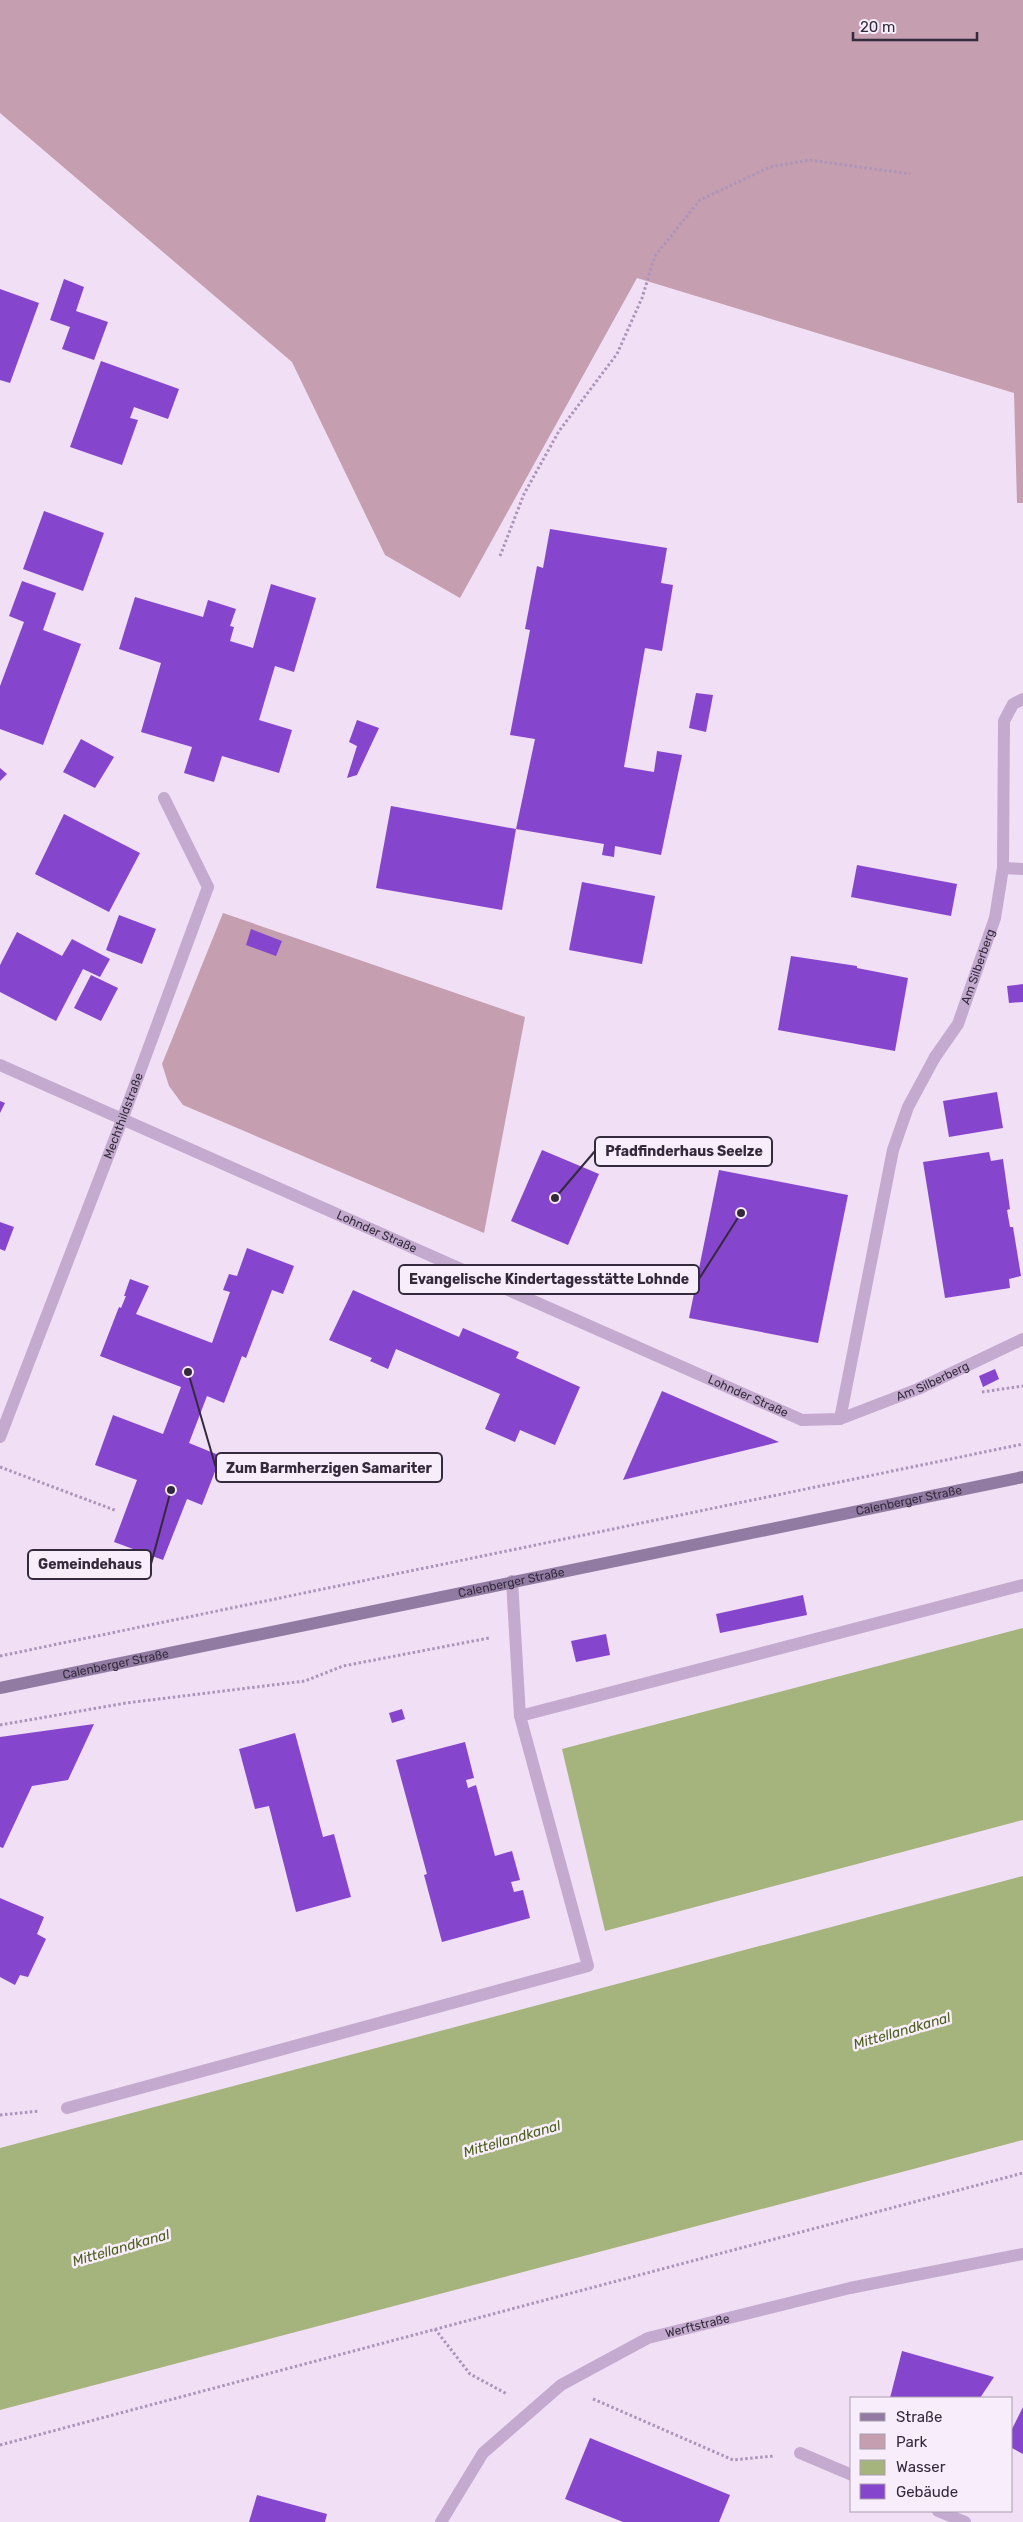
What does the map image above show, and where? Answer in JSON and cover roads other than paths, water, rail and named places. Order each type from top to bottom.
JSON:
[{"type":"street","name":"Am Silberberg","points":[[840,1419],[893,1150],[908,1107],[935,1056],[958,1024],[995,918],[1003,868],[1004,721],[1013,704],[1023,699]]},
{"type":"street","name":"Mechthildstraße","points":[[0,1437],[122,1120],[208,887],[164,798]]},
{"type":"street","points":[[1003,868],[1023,869]]},
{"type":"street","name":"Lohnder Straße","points":[[0,1066],[802,1420],[840,1419]]},
{"type":"street","name":"Am Silberberg","points":[[840,1419],[918,1390],[1023,1339]]},
{"type":"street","name":"Calenberger Straße","points":[[0,1688],[1023,1477]]},
{"type":"street","points":[[67,2108],[588,1966],[520,1716],[512,1581]]},
{"type":"street","points":[[520,1716],[1023,1586]]},
{"type":"street","name":"Werftstraße","points":[[441,2522],[483,2453],[561,2386],[648,2338],[850,2288],[1023,2254]]},
{"type":"street","points":[[800,2453],[850,2474]]},
{"type":"street","points":[[940,2512],[965,2522]]},
{"type":"water","points":[[1023,1628],[1023,1820],[605,1931],[562,1749]]},
{"type":"water","name":"Mittellandkanal","points":[[1023,1876],[1023,2140],[0,2410],[0,2148]]},
{"type":"place","name":"Pfadfinderhaus Seelze","points":[[555,1198]]},
{"type":"place","name":"Evangelische Kindertagesstätte Lohnde","points":[[741,1213]]},
{"type":"place","name":"Zum Barmherzigen Samariter","points":[[188,1372]]},
{"type":"place","name":"Gemeindehaus","points":[[171,1490]]}]
